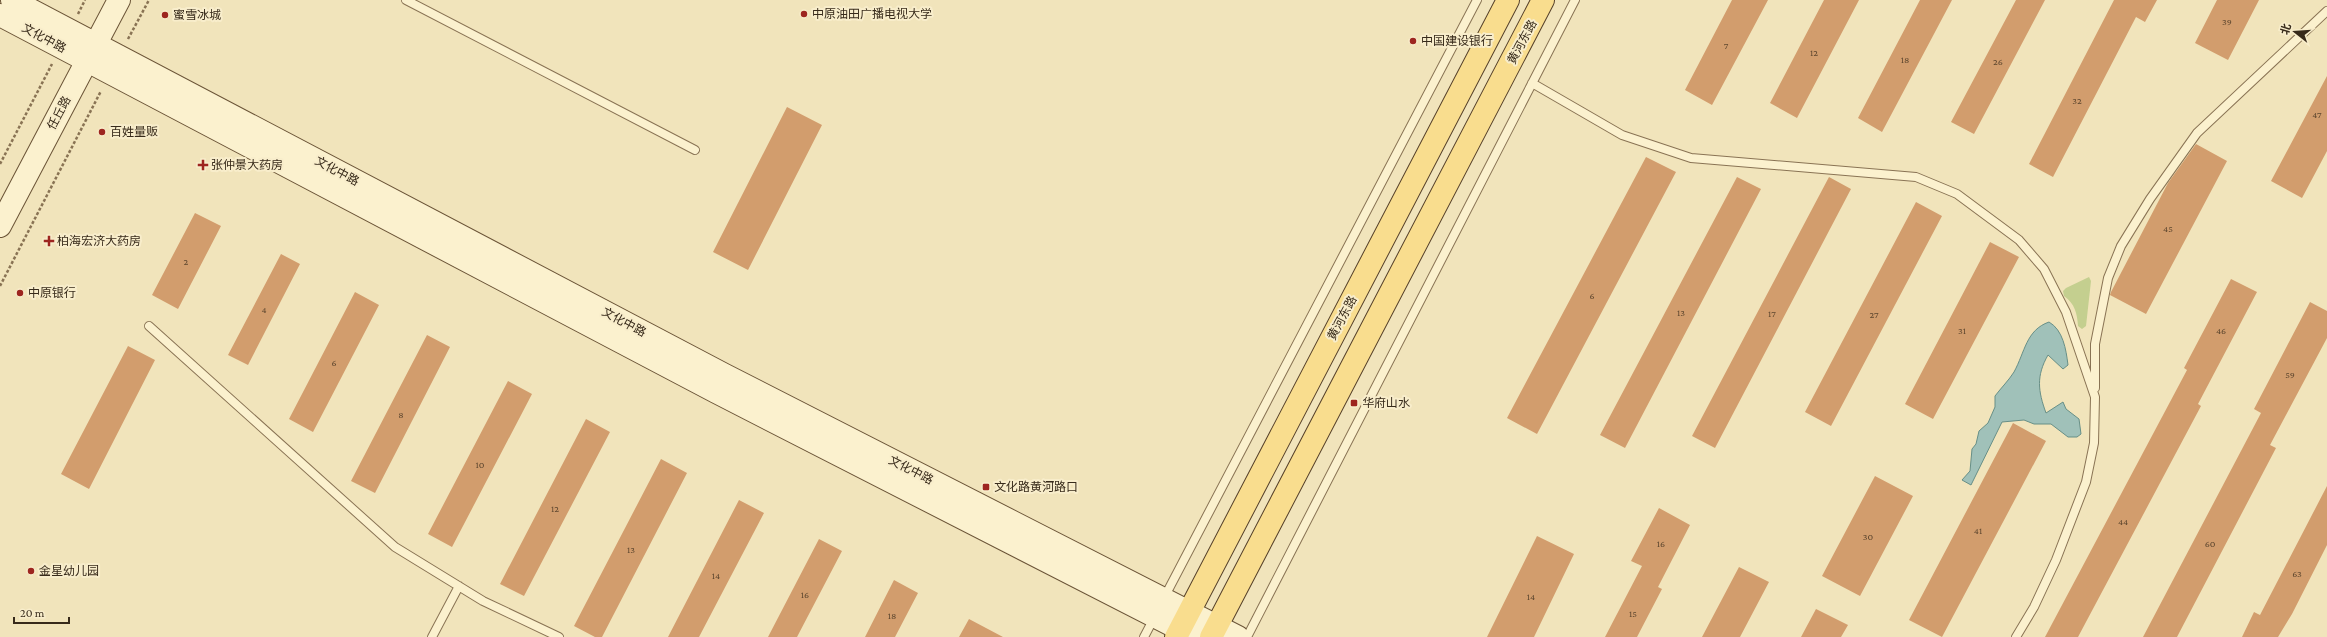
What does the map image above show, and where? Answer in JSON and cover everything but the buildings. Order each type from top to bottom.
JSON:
[{"type":"main road","name":"黄河东路","points":[[1185,629],[1508,0]]},
{"type":"main road","name":"黄河东路","points":[[1214,632],[1543,0]]},
{"type":"street","name":"文化中路","points":[[12,0],[65,39]]},
{"type":"street","name":"任丘路","points":[[0,226],[119,0]]},
{"type":"street","name":"文化中路","points":[[0,15],[65,39],[91,52],[716,392],[1159,608],[1185,629],[1214,632],[1238,637]]},
{"type":"lane","points":[[406,0],[695,150]]},
{"type":"lane","points":[[1144,637],[1477,0]]},
{"type":"lane","points":[[1247,637],[1576,0]]},
{"type":"lane","points":[[2016,637],[2034,607],[2056,560],[2086,482],[2094,442],[2095,344],[2108,278],[2121,246],[2150,199],[2197,133],[2327,11]]},
{"type":"lane","points":[[1532,83],[1622,135],[1691,158],[1916,176],[1958,194],[2019,240],[2044,269],[2066,312],[2095,397]]},
{"type":"lane","points":[[149,326],[395,547],[483,601],[559,637]]},
{"type":"lane","points":[[432,637],[459,586]]},
{"type":"path","points":[[0,164],[85,0]]},
{"type":"path","points":[[0,286],[149,0]]},
{"type":"green space","points":[[2089,277],[2091,281],[2086,326],[2082,329],[2078,326],[2076,313],[2071,302],[2064,296],[2063,291],[2066,288]]},
{"type":"water","points":[[2049,322],[2054,325],[2061,335],[2065,346],[2068,365],[2063,369],[2048,355],[2040,377],[2040,391],[2043,405],[2046,413],[2063,402],[2066,409],[2079,419],[2081,434],[2077,437],[2068,437],[2051,424],[2034,424],[2024,420],[2002,422],[1971,485],[1962,480],[1970,471],[1972,449],[1976,444],[1979,431],[1988,423],[1995,407],[1995,396],[2014,372],[2027,342],[2035,330]]},
{"type":"place","name":"中原油田广播电视大学","points":[[804,14]]},
{"type":"place","name":"蜜雪冰城","points":[[165,15]]},
{"type":"place","name":"中国建设银行","points":[[1413,41]]},
{"type":"place","name":"百姓量贩","points":[[102,132]]},
{"type":"place","name":"张仲景大药房","points":[[203,165]]},
{"type":"place","name":"柏海宏济大药房","points":[[49,241]]},
{"type":"place","name":"中原银行","points":[[20,293]]},
{"type":"place","name":"华府山水","points":[[1354,403]]},
{"type":"place","name":"文化路黄河路口","points":[[986,487]]},
{"type":"place","name":"金星幼儿园","points":[[31,571]]}]
